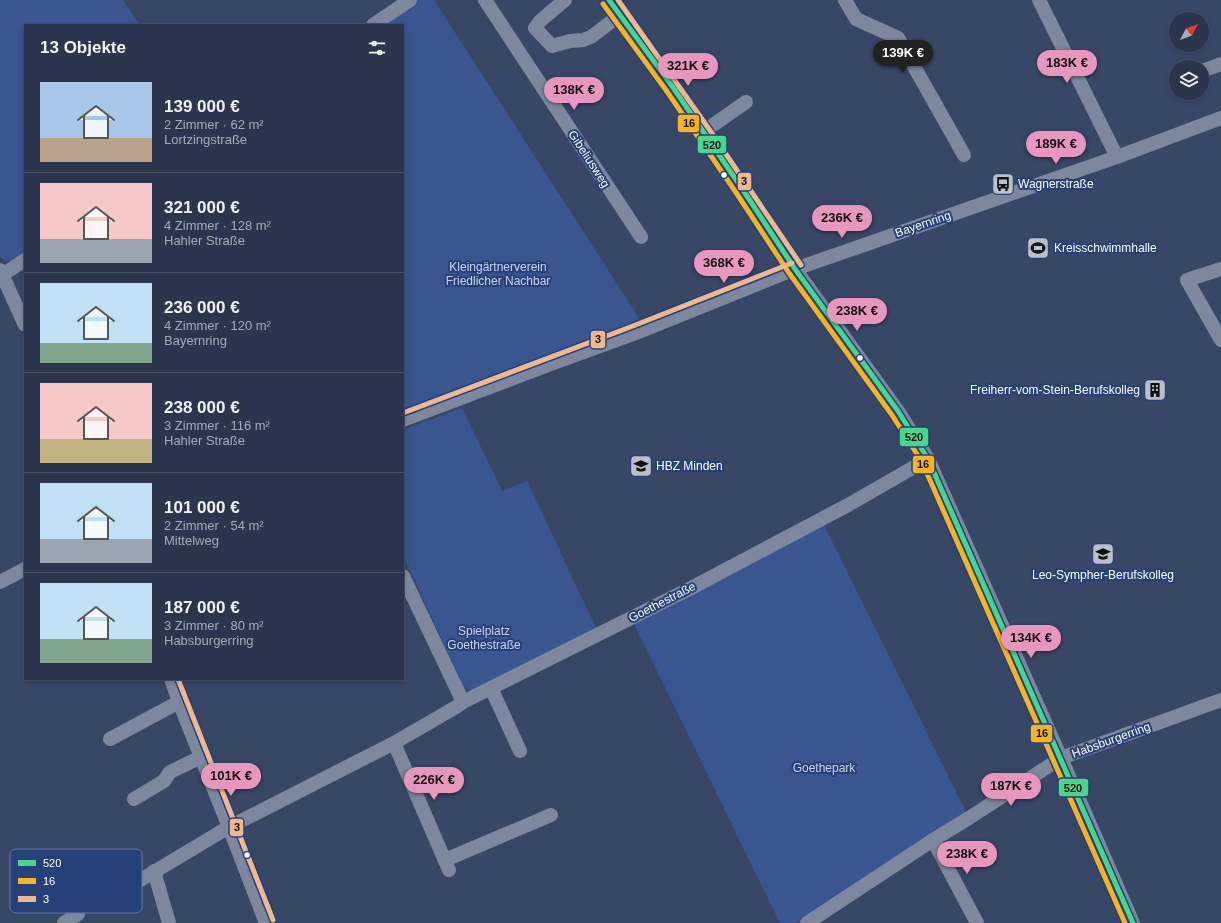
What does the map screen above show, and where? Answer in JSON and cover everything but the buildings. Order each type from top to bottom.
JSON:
[{"type":"street","points":[[374,24],[410,0]]},
{"type":"street","name":"Gibeliusweg","points":[[485,0],[641,237]]},
{"type":"street","points":[[565,0],[540,21],[535,28],[552,46],[591,37],[620,14]]},
{"type":"street","points":[[609,0],[672,86],[795,269],[898,411],[928,459],[1133,923]]},
{"type":"street","points":[[845,0],[856,19],[898,38],[964,155]]},
{"type":"street","points":[[1039,0],[1117,157]]},
{"type":"street","points":[[1209,68],[1221,64]]},
{"type":"street","points":[[703,132],[746,102]]},
{"type":"street","name":"Bayernring","points":[[404,420],[544,366],[636,333],[795,269],[1117,157],[1221,118]]},
{"type":"street","points":[[24,261],[1,273],[24,323]]},
{"type":"street","points":[[1221,269],[1187,280],[1221,340]]},
{"type":"street","name":"Goethestraße","points":[[142,878],[229,827],[394,743],[456,708],[463,702],[693,587],[848,505],[928,459]]},
{"type":"street","points":[[0,582],[24,570]]},
{"type":"street","points":[[404,578],[463,702]]},
{"type":"street","points":[[171,680],[266,923]]},
{"type":"street","points":[[491,688],[520,751]]},
{"type":"street","name":"Habsburgerring","points":[[806,923],[1061,758],[1221,700]]},
{"type":"street","points":[[110,739],[179,702]]},
{"type":"street","points":[[394,743],[447,865],[551,815]]},
{"type":"street","points":[[134,799],[164,781],[170,772],[201,757]]},
{"type":"street","points":[[933,840],[978,923]]},
{"type":"street","points":[[154,871],[169,923]]},
{"type":"green space","points":[[0,0],[123,0],[139,24],[24,24],[24,255],[12,261],[6,261],[0,256]]},
{"type":"green space","name":"Kleingärtnerverein Friedlicher Nachbar","points":[[417,0],[434,0],[641,321],[404,412],[404,24],[382,24]]},
{"type":"green space","name":"Spielplatz Goethestraße","points":[[462,408],[502,491],[527,481],[598,632],[472,690],[463,686],[404,557],[404,430]]},
{"type":"green space","name":"Goethepark","points":[[823,523],[969,818],[795,923],[780,923],[633,622]]},
{"type":"transit line","name":"520","points":[[609,0],[672,86],[795,269],[898,411],[928,459],[1133,923]]},
{"type":"transit line","name":"3","points":[[618,0],[709,129],[801,265]]},
{"type":"transit line","name":"16","points":[[603,4],[666,90],[789,273],[892,415],[922,462],[1125,923]]},
{"type":"transit line","name":"3","points":[[404,413],[633,326],[792,263]]},
{"type":"transit line","name":"3","points":[[178,680],[273,920]]},
{"type":"place","name":"Wagnerstraße","points":[[1003,184]]},
{"type":"place","name":"Kreisschwimmhalle","points":[[1038,248]]},
{"type":"place","name":"Freiherr-vom-Stein-Berufskolleg","points":[[1155,390]]},
{"type":"place","name":"HBZ Minden","points":[[641,466]]},
{"type":"place","name":"Leo-Sympher-Berufskolleg","points":[[1103,554]]}]
